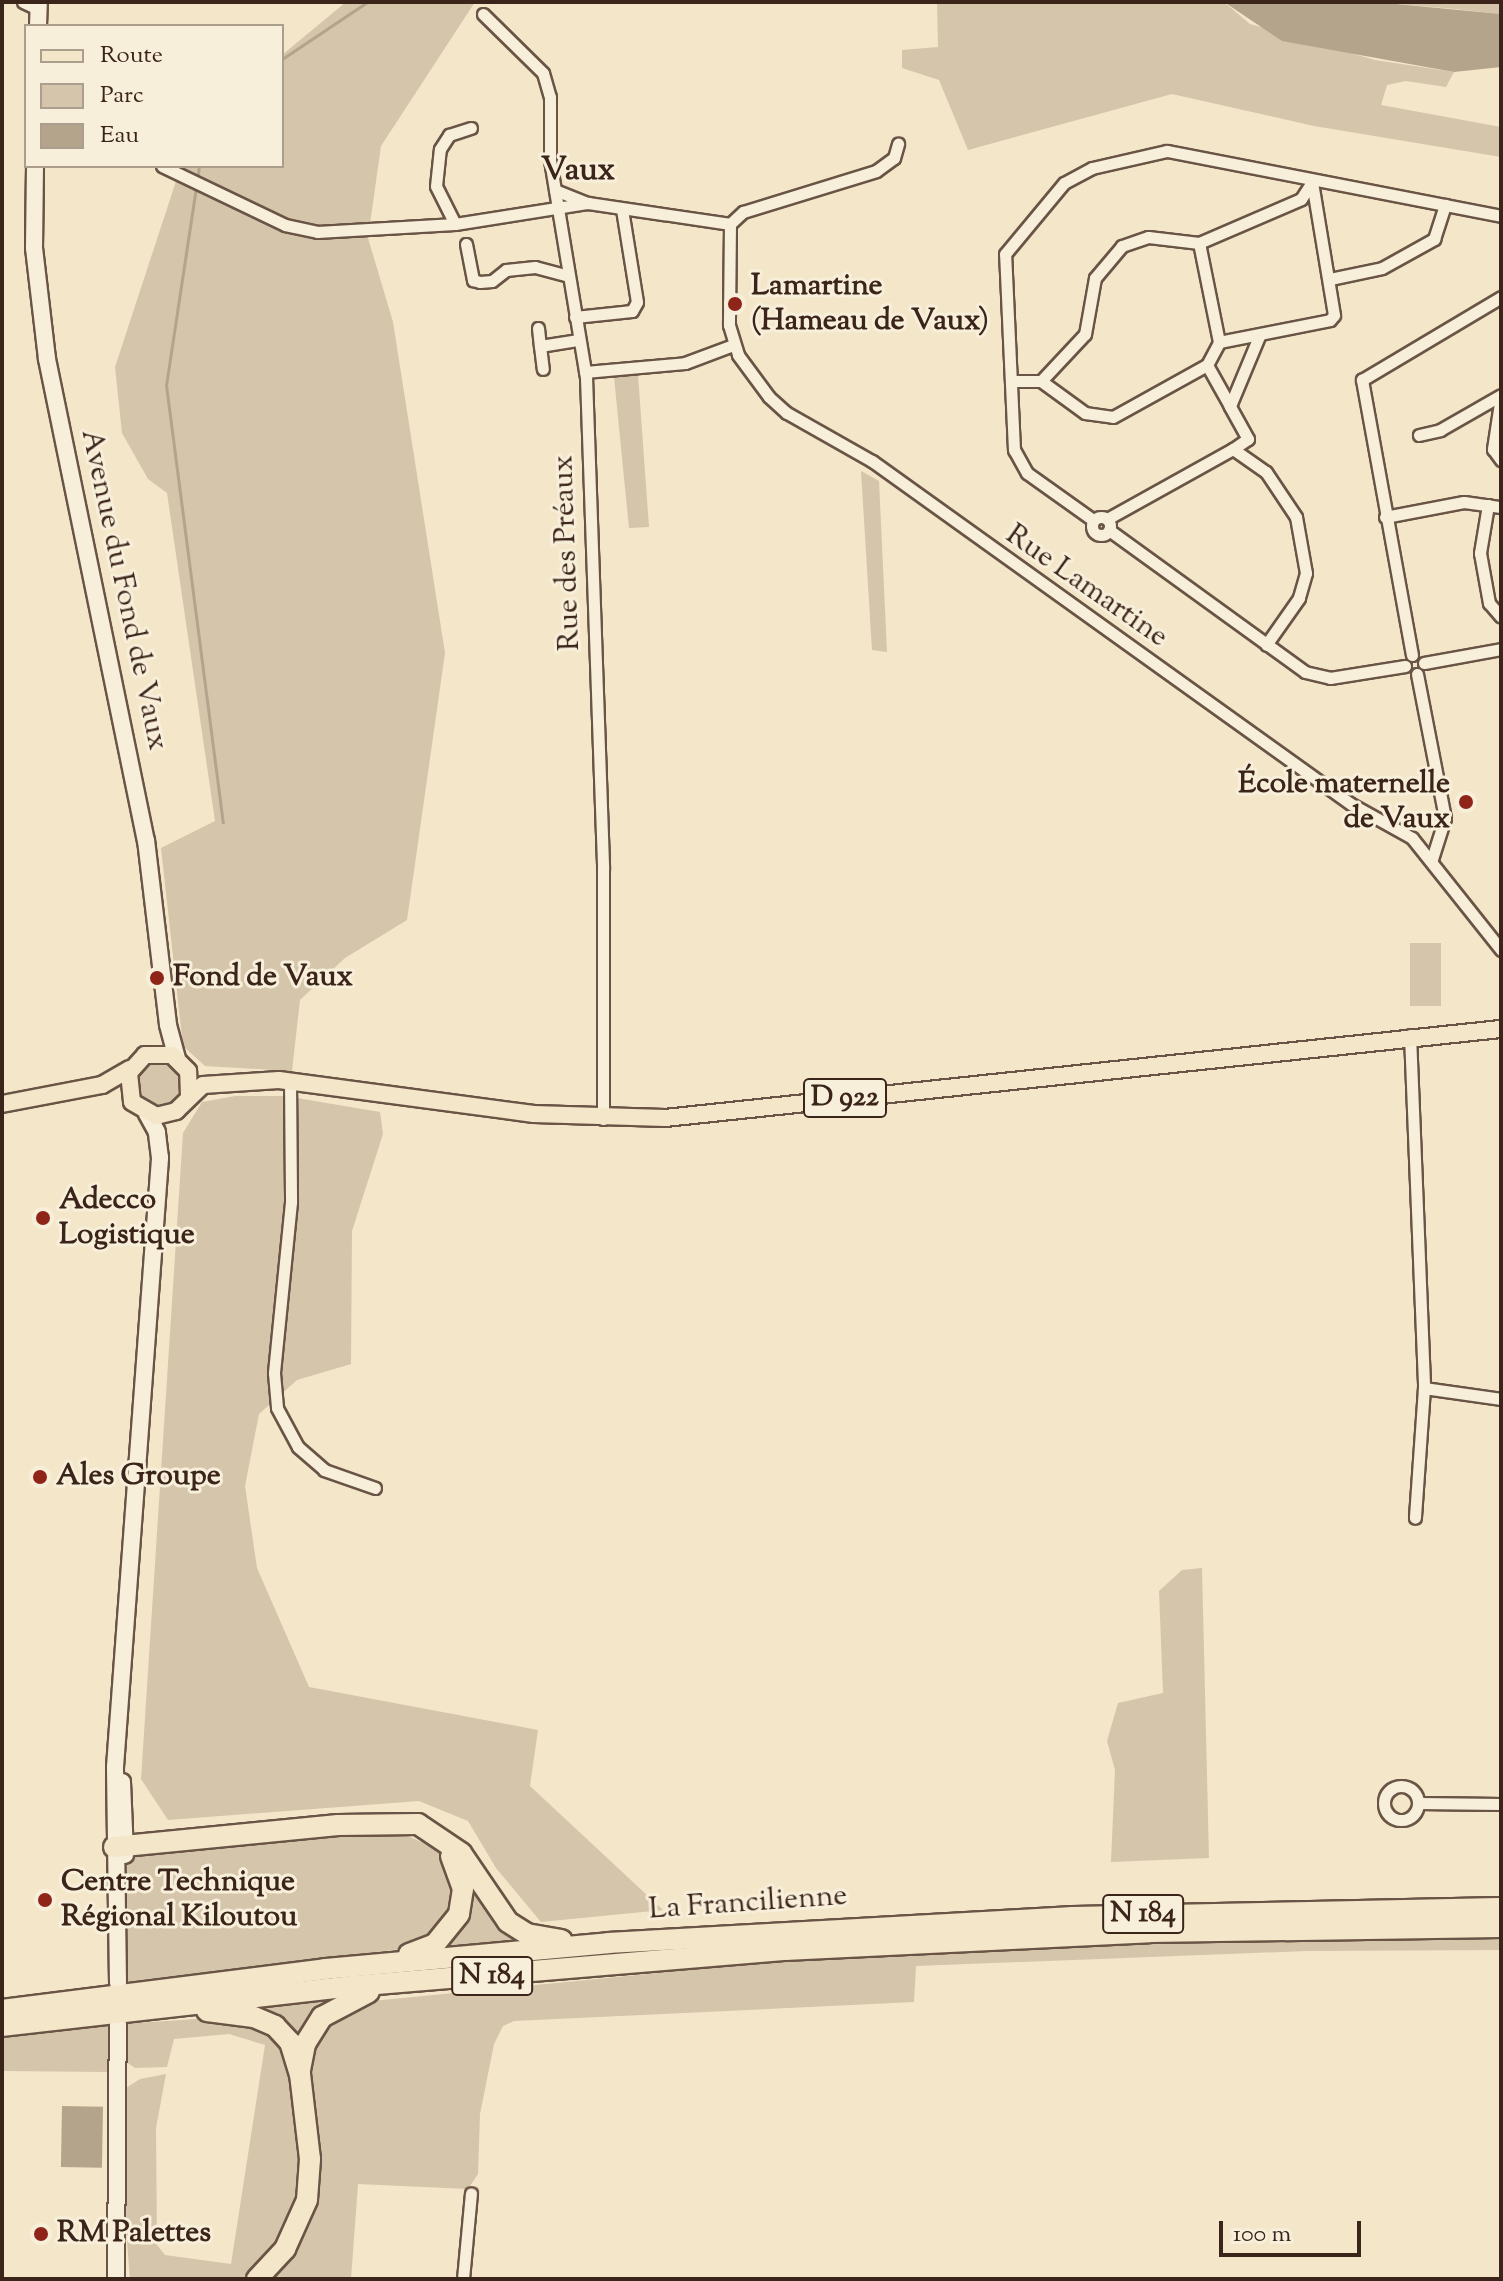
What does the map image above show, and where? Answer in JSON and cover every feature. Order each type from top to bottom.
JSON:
[{"type":"highway","points":[[325,1969],[424,1949],[444,1936],[459,1914],[463,1889],[446,1849],[421,1832],[385,1822]]},
{"type":"highway","points":[[120,1847],[385,1822],[418,1824],[440,1834],[461,1853],[499,1913],[517,1929],[538,1937],[609,1943]]},
{"type":"highway","name":"La Francilienne","points":[[2,2010],[325,1969],[609,1943],[1072,1917],[1501,1908]]},
{"type":"highway","name":"La Francilienne","points":[[2,2026],[404,1983],[983,1939],[1501,1927]]},
{"type":"highway","points":[[300,2074],[310,2034],[329,2010],[361,1994],[404,1983]]},
{"type":"highway","points":[[147,2009],[234,2013],[265,2021],[290,2042],[300,2074],[310,2159],[307,2200],[285,2249],[257,2279]]},
{"type":"main road","name":"D 922","points":[[1410,1035],[1501,1019]]},
{"type":"main road","name":"D 922","points":[[181,1062],[285,1080],[603,1119],[681,1117],[1410,1035],[1501,1029]]},
{"type":"main road","points":[[2,1104],[111,1093],[130,1098],[147,1114],[176,1111],[189,1096],[181,1062],[155,1052],[111,1083],[46,1098]]},
{"type":"main road","points":[[130,1069],[130,1098]]},
{"type":"main road","name":"D 922","points":[[189,1096],[206,1084],[285,1080]]},
{"type":"street","points":[[33,4],[38,24]]},
{"type":"street","name":"Rue des Préaux","points":[[483,14],[543,73],[550,97],[555,190],[585,372],[603,869],[603,1119]]},
{"type":"street","points":[[455,224],[436,186],[440,149],[449,135],[471,128]]},
{"type":"street","points":[[555,190],[588,203],[730,224],[743,212],[876,171],[894,158],[898,144]]},
{"type":"street","points":[[1501,216],[1312,182],[1167,151],[1092,168],[1064,183],[1005,254],[1014,450],[1022,468],[1093,520],[1108,525],[1305,672],[1322,678],[1405,666],[1420,668],[1501,649]]},
{"type":"street","name":"Avenue du Fond de Vaux","points":[[35,168],[34,248],[42,328],[146,840],[168,1025],[181,1062]]},
{"type":"street","points":[[167,168],[285,225],[317,232],[455,224],[588,203]]},
{"type":"street","points":[[1041,381],[1085,334],[1095,278],[1122,246],[1148,237],[1199,243],[1301,199],[1312,182]]},
{"type":"street","points":[[1219,342],[1330,320],[1336,308],[1312,182]]},
{"type":"street","points":[[1330,279],[1382,268],[1434,239],[1445,205]]},
{"type":"street","points":[[575,317],[632,311],[637,302],[622,209]]},
{"type":"street","name":"Rue Lamartine","points":[[730,224],[729,325],[733,345],[751,377],[787,413],[872,461],[1344,799],[1403,832],[1432,859],[1501,950]]},
{"type":"street","points":[[1011,381],[1041,381],[1085,413],[1113,417],[1207,365],[1219,342],[1199,243]]},
{"type":"street","points":[[466,244],[473,280],[492,281],[506,270],[535,267],[569,276]]},
{"type":"street","points":[[1432,859],[1445,818],[1420,668],[1412,655],[1362,380],[1501,297]]},
{"type":"street","points":[[538,328],[543,369]]},
{"type":"street","points":[[1230,406],[1260,334]]},
{"type":"street","points":[[540,346],[579,340]]},
{"type":"street","points":[[585,372],[685,363],[733,345]]},
{"type":"street","points":[[1108,525],[1248,439],[1207,365]]},
{"type":"street","points":[[1419,435],[1440,430],[1501,396]]},
{"type":"street","points":[[1501,396],[1493,449],[1501,460]]},
{"type":"street","points":[[1233,449],[1275,482],[1296,517],[1306,564],[1299,598],[1266,645]]},
{"type":"street","points":[[1385,517],[1464,502],[1501,507]]},
{"type":"street","points":[[1488,505],[1480,553],[1489,603],[1501,617]]},
{"type":"street","points":[[1405,666],[1412,655]]},
{"type":"street","points":[[155,1052],[164,1042],[168,1025]]},
{"type":"street","points":[[1410,1035],[1424,1388],[1415,1518]]},
{"type":"street","points":[[285,1080],[291,1202],[275,1360],[277,1408],[298,1447],[324,1470],[375,1488]]},
{"type":"street","points":[[160,1158],[176,1111]]},
{"type":"street","points":[[118,1983],[120,1847],[117,1741],[160,1158],[156,1126],[147,1114]]},
{"type":"street","points":[[1424,1388],[1501,1399]]},
{"type":"street","points":[[1418,1803],[1501,1804]]},
{"type":"street","points":[[116,2279],[118,2024]]},
{"type":"street","points":[[463,2279],[471,2193]]},
{"type":"street","points":[[117,2197],[125,2230],[127,2279]]},
{"type":"green space","points":[[346,2],[475,2],[381,146],[368,238],[393,322],[445,653],[407,920],[345,958],[300,1000],[292,1071],[205,1066],[183,1046],[161,848],[215,821],[167,493],[148,479],[122,433],[115,367],[180,168],[284,168],[284,53]]},
{"type":"green space","points":[[937,2],[1224,2],[1250,24],[1375,60],[1454,72],[1446,87],[1406,81],[1387,85],[1381,105],[1501,127],[1501,157],[1314,126],[1172,94],[968,150],[939,80],[902,68],[902,50],[938,47]]},
{"type":"green space","points":[[1375,2],[1501,2],[1501,14],[1455,9]]},
{"type":"green space","points":[[638,375],[649,527],[629,528],[614,377]]},
{"type":"green space","points":[[861,471],[879,481],[887,652],[872,650]]},
{"type":"green space","points":[[1410,943],[1441,943],[1441,1006],[1410,1006]]},
{"type":"green space","points":[[159,1060],[176,1067],[183,1084],[176,1101],[159,1108],[142,1101],[135,1084],[142,1067]]},
{"type":"green space","points":[[235,1096],[285,1096],[380,1112],[383,1134],[352,1231],[351,1364],[297,1380],[259,1414],[245,1486],[257,1568],[309,1687],[538,1730],[530,1786],[663,1910],[541,1922],[496,1868],[468,1821],[419,1801],[168,1820],[141,1779],[183,1133],[202,1102]]},
{"type":"green space","points":[[1202,1568],[1209,1858],[1111,1862],[1115,1770],[1107,1741],[1118,1703],[1163,1693],[1159,1591],[1182,1570]]},
{"type":"green space","points":[[325,1833],[404,1834],[436,1849],[447,1861],[456,1902],[435,1937],[401,1949],[124,1982],[123,1908],[127,1862],[134,1854]]},
{"type":"green space","points":[[466,1877],[527,1941],[442,1951]]},
{"type":"green space","points":[[1501,1935],[1501,1950],[1307,1951],[916,1966],[914,2002],[514,2021],[503,2026],[494,2044],[480,2114],[478,2174],[468,2189],[358,2184],[351,2279],[266,2279],[302,2231],[304,2070],[316,2033],[352,2003],[810,1958],[1139,1941]]},
{"type":"green space","points":[[335,1998],[300,2045],[244,2007]]},
{"type":"green space","points":[[224,2017],[247,2019],[286,2045],[305,2166],[293,2223],[249,2279],[130,2279],[124,2204],[126,2088],[140,2079],[166,2074],[156,2128],[157,2245],[165,2255],[231,2264],[265,2045],[229,2034],[174,2039],[167,2067],[135,2068],[125,2061],[123,2024]]},
{"type":"green space","points":[[109,2025],[108,2072],[2,2071],[2,2038]]},
{"type":"water","points":[[1224,2],[1375,2],[1501,14],[1501,67],[1454,72],[1282,41]]},
{"type":"water","points":[[62,2106],[103,2107],[102,2168],[61,2167]]},
{"type":"waterway","points":[[284,58],[367,2]]},
{"type":"waterway","points":[[197,180],[199,168]]},
{"type":"waterway","points":[[196,187],[166,385],[223,822]]},
{"type":"place","name":"Lamartine (Hameau de Vaux)","points":[[735,304]]},
{"type":"place","name":"École maternelle de Vaux","points":[[1466,802]]},
{"type":"place","name":"Fond de Vaux","points":[[157,978]]},
{"type":"place","name":"Adecco Logistique","points":[[43,1218]]},
{"type":"place","name":"Ales Groupe","points":[[40,1477]]},
{"type":"place","name":"Centre Technique Régional Kiloutou","points":[[45,1900]]},
{"type":"place","name":"RM Palettes","points":[[41,2234]]},
{"type":"district","name":"Vaux","points":[[578,171]]}]
